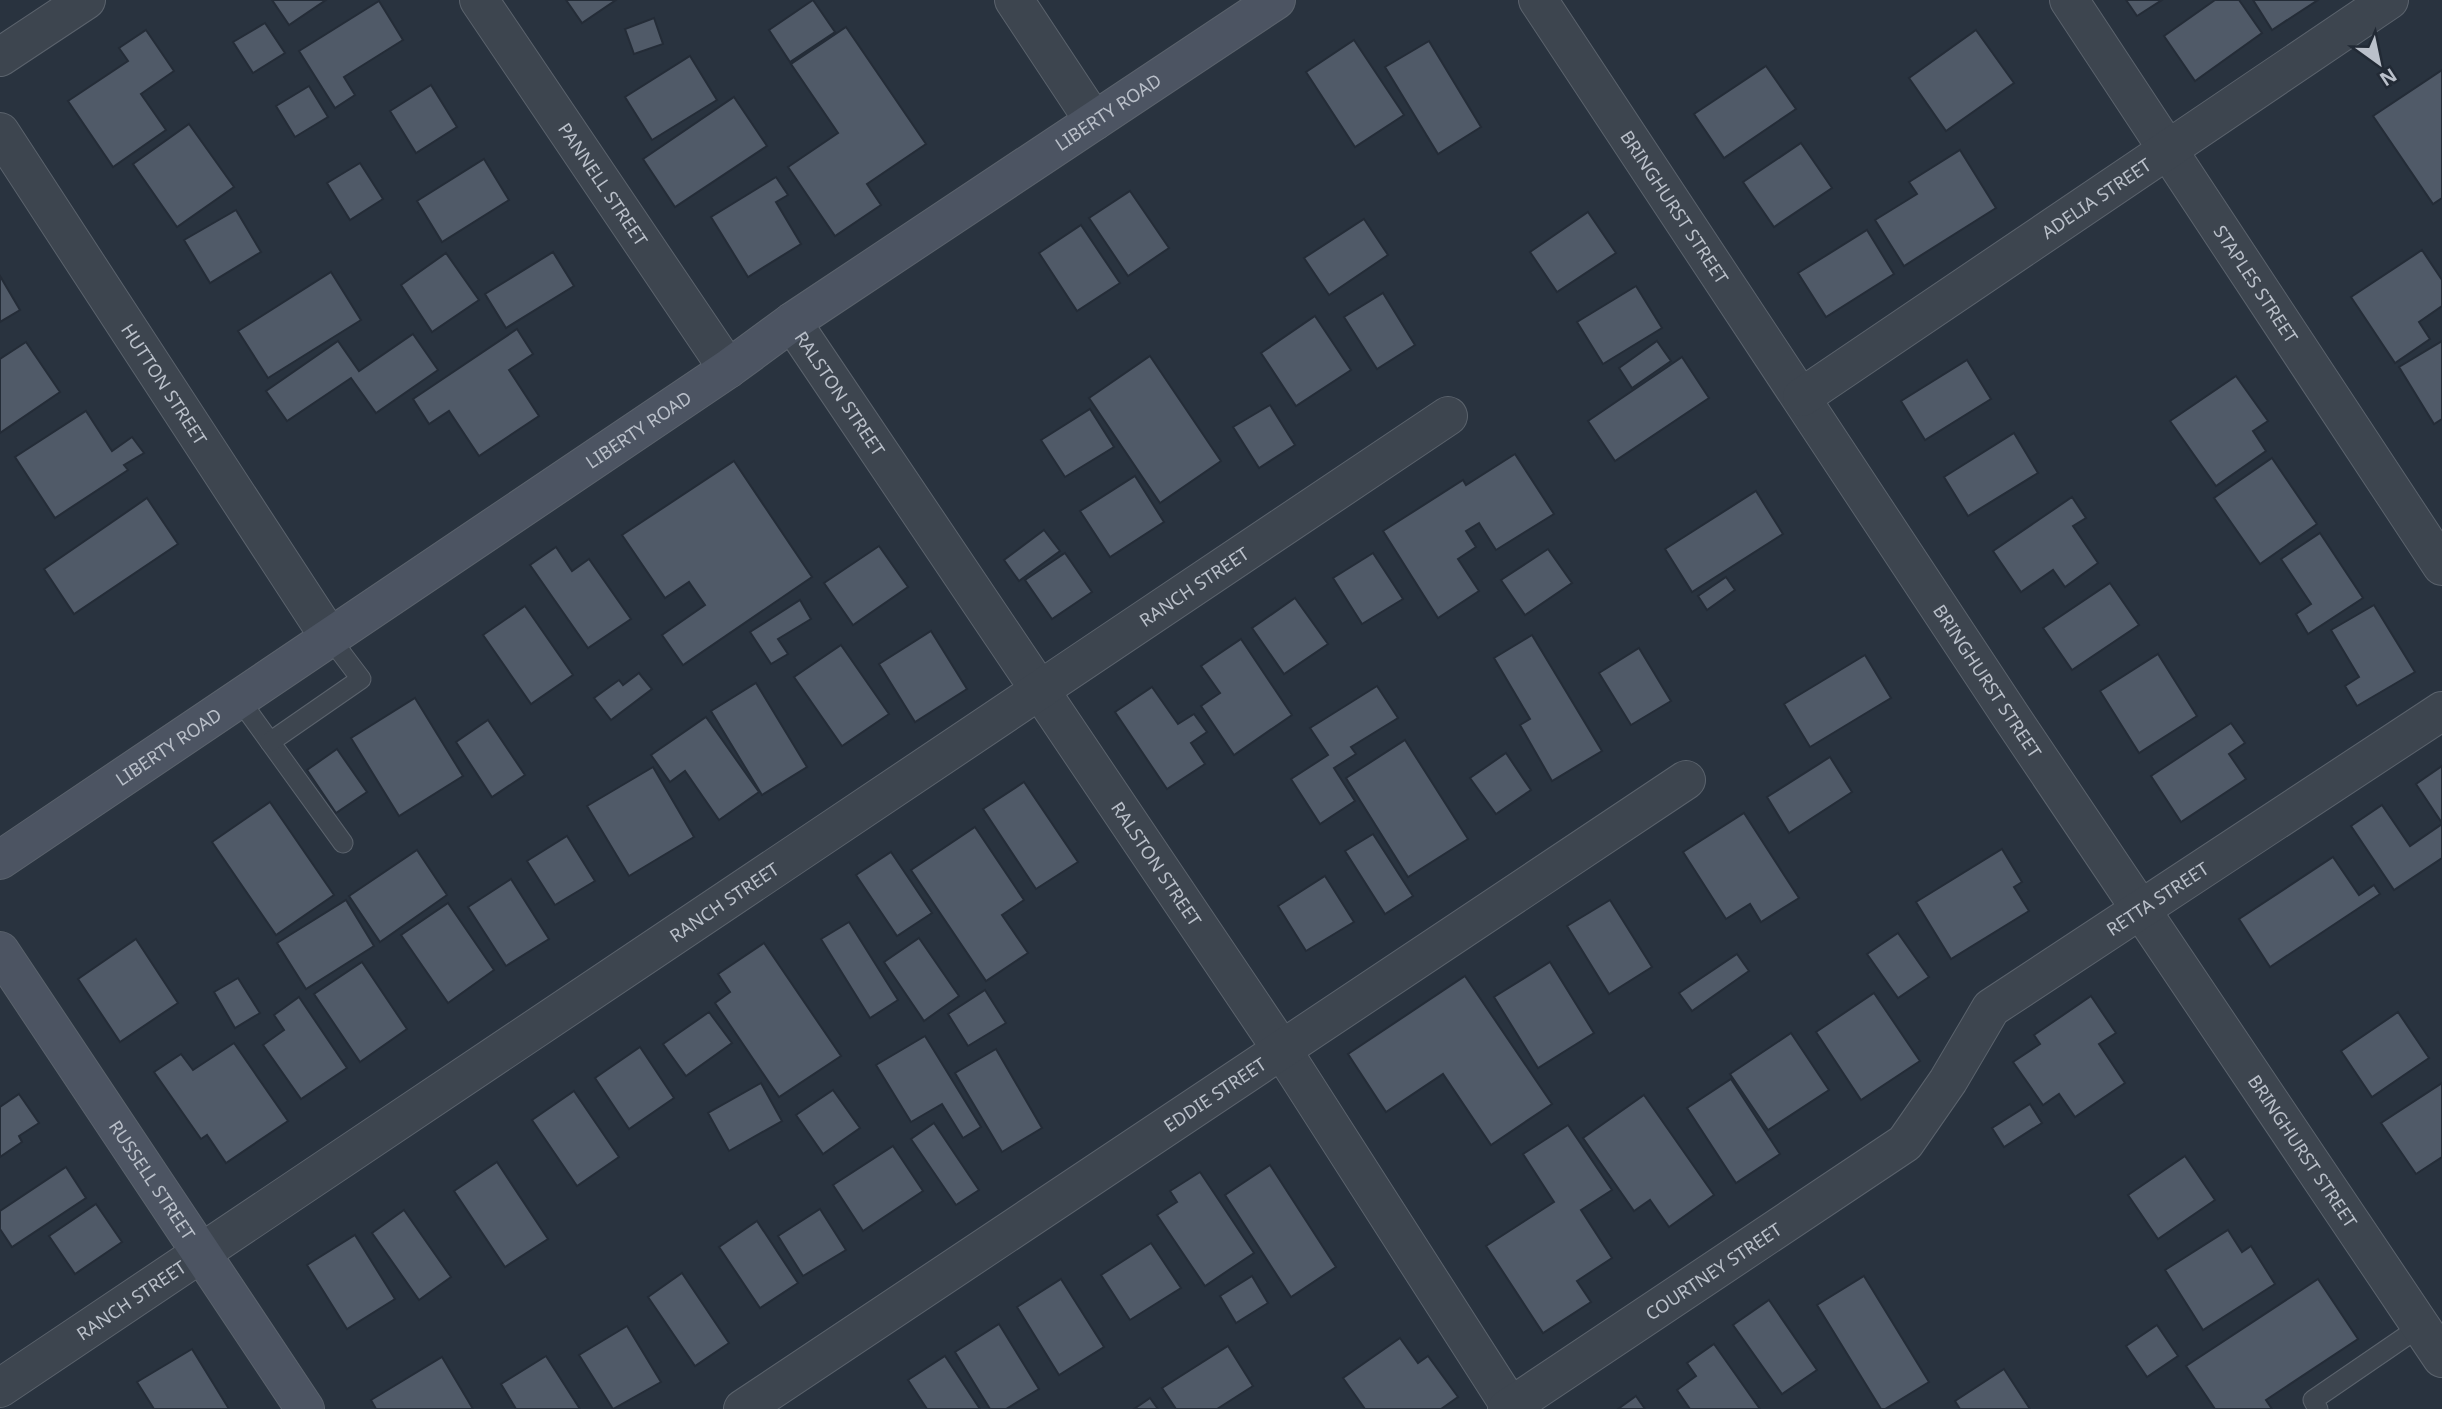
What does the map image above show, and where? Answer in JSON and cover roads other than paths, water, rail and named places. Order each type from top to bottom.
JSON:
[{"type":"main road","name":"LIBERTY ROAD","points":[[0,860],[728,369],[792,323],[1276,0]]},
{"type":"main road","name":"RUSSELL STREET","points":[[0,951],[305,1409]]},
{"type":"street","points":[[0,57],[86,0]]},
{"type":"street","name":"PANNELL STREET","points":[[479,0],[728,369]]},
{"type":"street","points":[[1014,0],[1094,121]]},
{"type":"street","name":"BRINGHURST STREET","points":[[1538,0],[2442,1358]]},
{"type":"street","name":"STAPLES STREET","points":[[2069,0],[2442,566]]},
{"type":"street","name":"ADELIA STREET","points":[[1802,397],[2389,0]]},
{"type":"street","name":"HUTTON STREET","points":[[0,131],[330,638]]},
{"type":"street","name":"RALSTON STREET","points":[[792,323],[1282,1050],[1510,1408]]},
{"type":"street","name":"RANCH STREET","points":[[0,1388],[1448,416]]},
{"type":"street","name":"RETTA STREET","points":[[1915,1129],[1948,1081],[1991,1009],[2442,711]]},
{"type":"street","name":"EDDIE STREET","points":[[743,1409],[1686,780]]},
{"type":"street","name":"COURTNEY STREET","points":[[1510,1408],[1905,1143],[1915,1129]]},
{"type":"lane","points":[[270,742],[361,679],[330,638]]},
{"type":"lane","points":[[239,699],[343,843]]},
{"type":"lane","points":[[2318,1409],[2312,1401],[2421,1326]]}]
